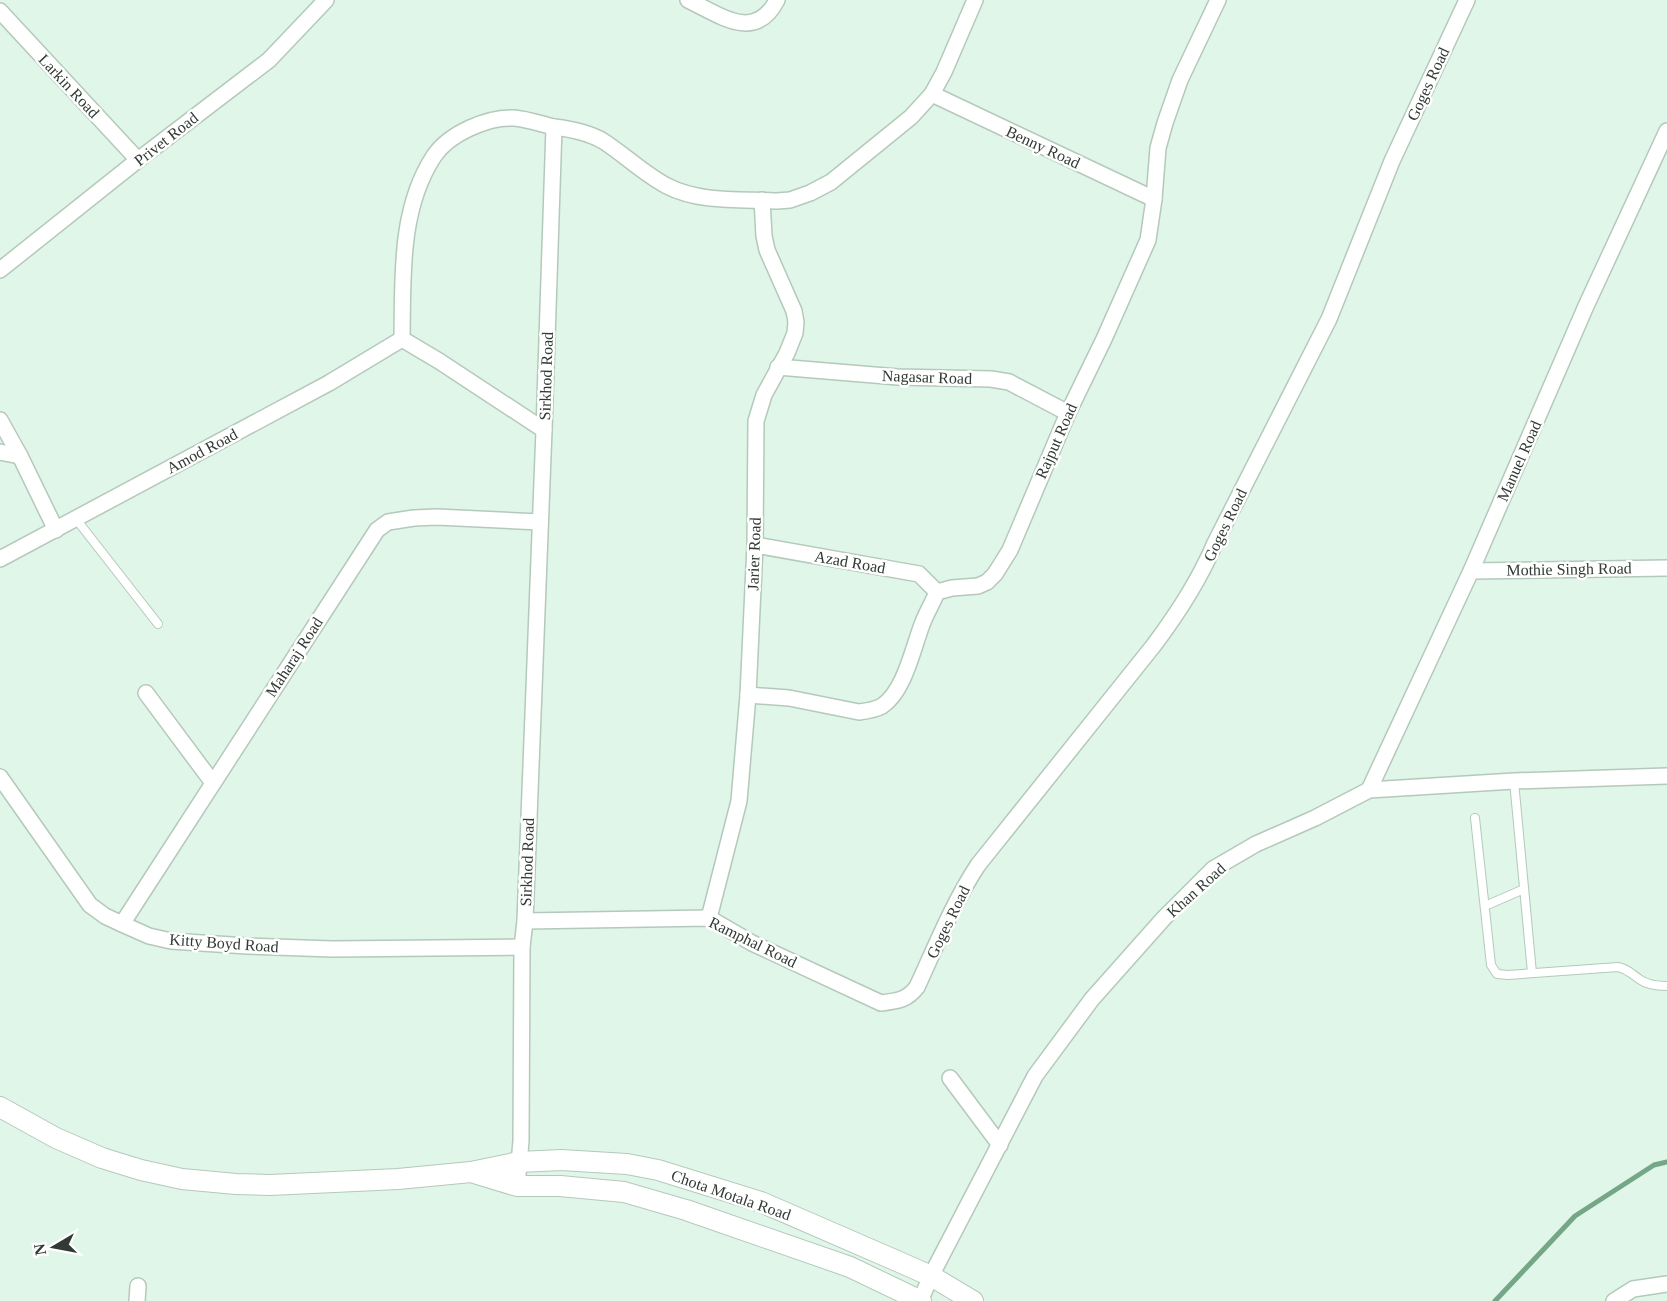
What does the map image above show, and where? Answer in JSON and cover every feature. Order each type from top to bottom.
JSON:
[{"type":"street","name":"Privet Road","points":[[0,270],[269,60],[326,0]]},
{"type":"street","points":[[688,0],[738,24],[748,24],[765,17],[777,0]]},
{"type":"street","points":[[544,430],[402,339],[406,236],[413,205],[435,154],[457,134],[485,121],[514,118],[573,129],[601,140],[668,187],[691,195],[790,200],[831,182],[911,117],[932,94],[975,0]]},
{"type":"street","name":"Rajput Road","points":[[937,592],[978,586],[987,582],[1010,550],[1068,413],[1148,240],[1158,148],[1165,123],[1180,80],[1218,0]]},
{"type":"street","name":"Goges Road","points":[[901,999],[908,998],[917,987],[968,879],[1176,617],[1203,571],[1329,319],[1392,161],[1467,0]]},
{"type":"street","name":"Larkin Road","points":[[0,12],[138,160]]},
{"type":"street","name":"Benny Road","points":[[932,94],[1154,199]]},
{"type":"street","name":"Sirkhod Road","points":[[517,1186],[522,947],[525,921],[554,127]]},
{"type":"street","name":"Manuel Road","points":[[1369,790],[1471,571],[1586,306],[1667,131]]},
{"type":"street","name":"Jarier Road","points":[[709,918],[739,801],[748,696],[755,545],[756,421],[764,395],[788,353],[796,322],[794,311],[767,250],[762,200]]},
{"type":"street","name":"Amod Road","points":[[0,559],[329,382],[402,339]]},
{"type":"street","name":"Nagasar Road","points":[[778,367],[898,377],[991,379],[1009,382],[1068,413]]},
{"type":"street","points":[[0,420],[56,530]]},
{"type":"street","points":[[0,452],[20,456]]},
{"type":"street","name":"Maharaj Road","points":[[122,924],[376,530],[388,522],[414,518],[540,522]]},
{"type":"street","name":"Azad Road","points":[[755,545],[919,574],[937,592]]},
{"type":"street","name":"Mothie Singh Road","points":[[1471,571],[1667,568]]},
{"type":"street","points":[[748,696],[789,698],[859,712],[871,711],[882,706],[897,690],[937,592]]},
{"type":"street","points":[[146,693],[213,783]]},
{"type":"street","name":"Khan Road","points":[[920,1301],[1035,1076],[1092,999],[1186,896],[1214,869],[1256,844],[1315,818],[1369,790],[1514,781],[1667,776]]},
{"type":"street","name":"Kitty Boyd Road","points":[[0,777],[90,905],[105,916],[149,936],[171,941],[332,949],[522,947]]},
{"type":"street","name":"Ramphal Road","points":[[525,921],[709,918],[752,943],[881,1003],[901,999]]},
{"type":"street","points":[[950,1078],[999,1145]]},
{"type":"street","name":"Chota Motala Road","points":[[0,1107],[56,1138],[102,1158],[182,1179],[270,1185],[398,1179],[471,1172],[519,1162],[561,1160],[627,1164],[658,1170],[761,1202],[931,1276],[974,1301]]},
{"type":"street","name":"Chota Motala Road","points":[[471,1172],[517,1186],[560,1186],[624,1192],[686,1209],[850,1267],[920,1301]]},
{"type":"street","points":[[1614,1301],[1633,1289],[1667,1284]]},
{"type":"lane","points":[[76,519],[158,624]]},
{"type":"lane","points":[[1514,781],[1532,973]]},
{"type":"lane","points":[[1475,818],[1491,965],[1494,971],[1501,975],[1618,967],[1627,969],[1653,986],[1667,986]]},
{"type":"lane","points":[[1485,906],[1524,889]]},
{"type":"waterway","points":[[1495,1301],[1575,1216],[1654,1165],[1667,1162]]}]
